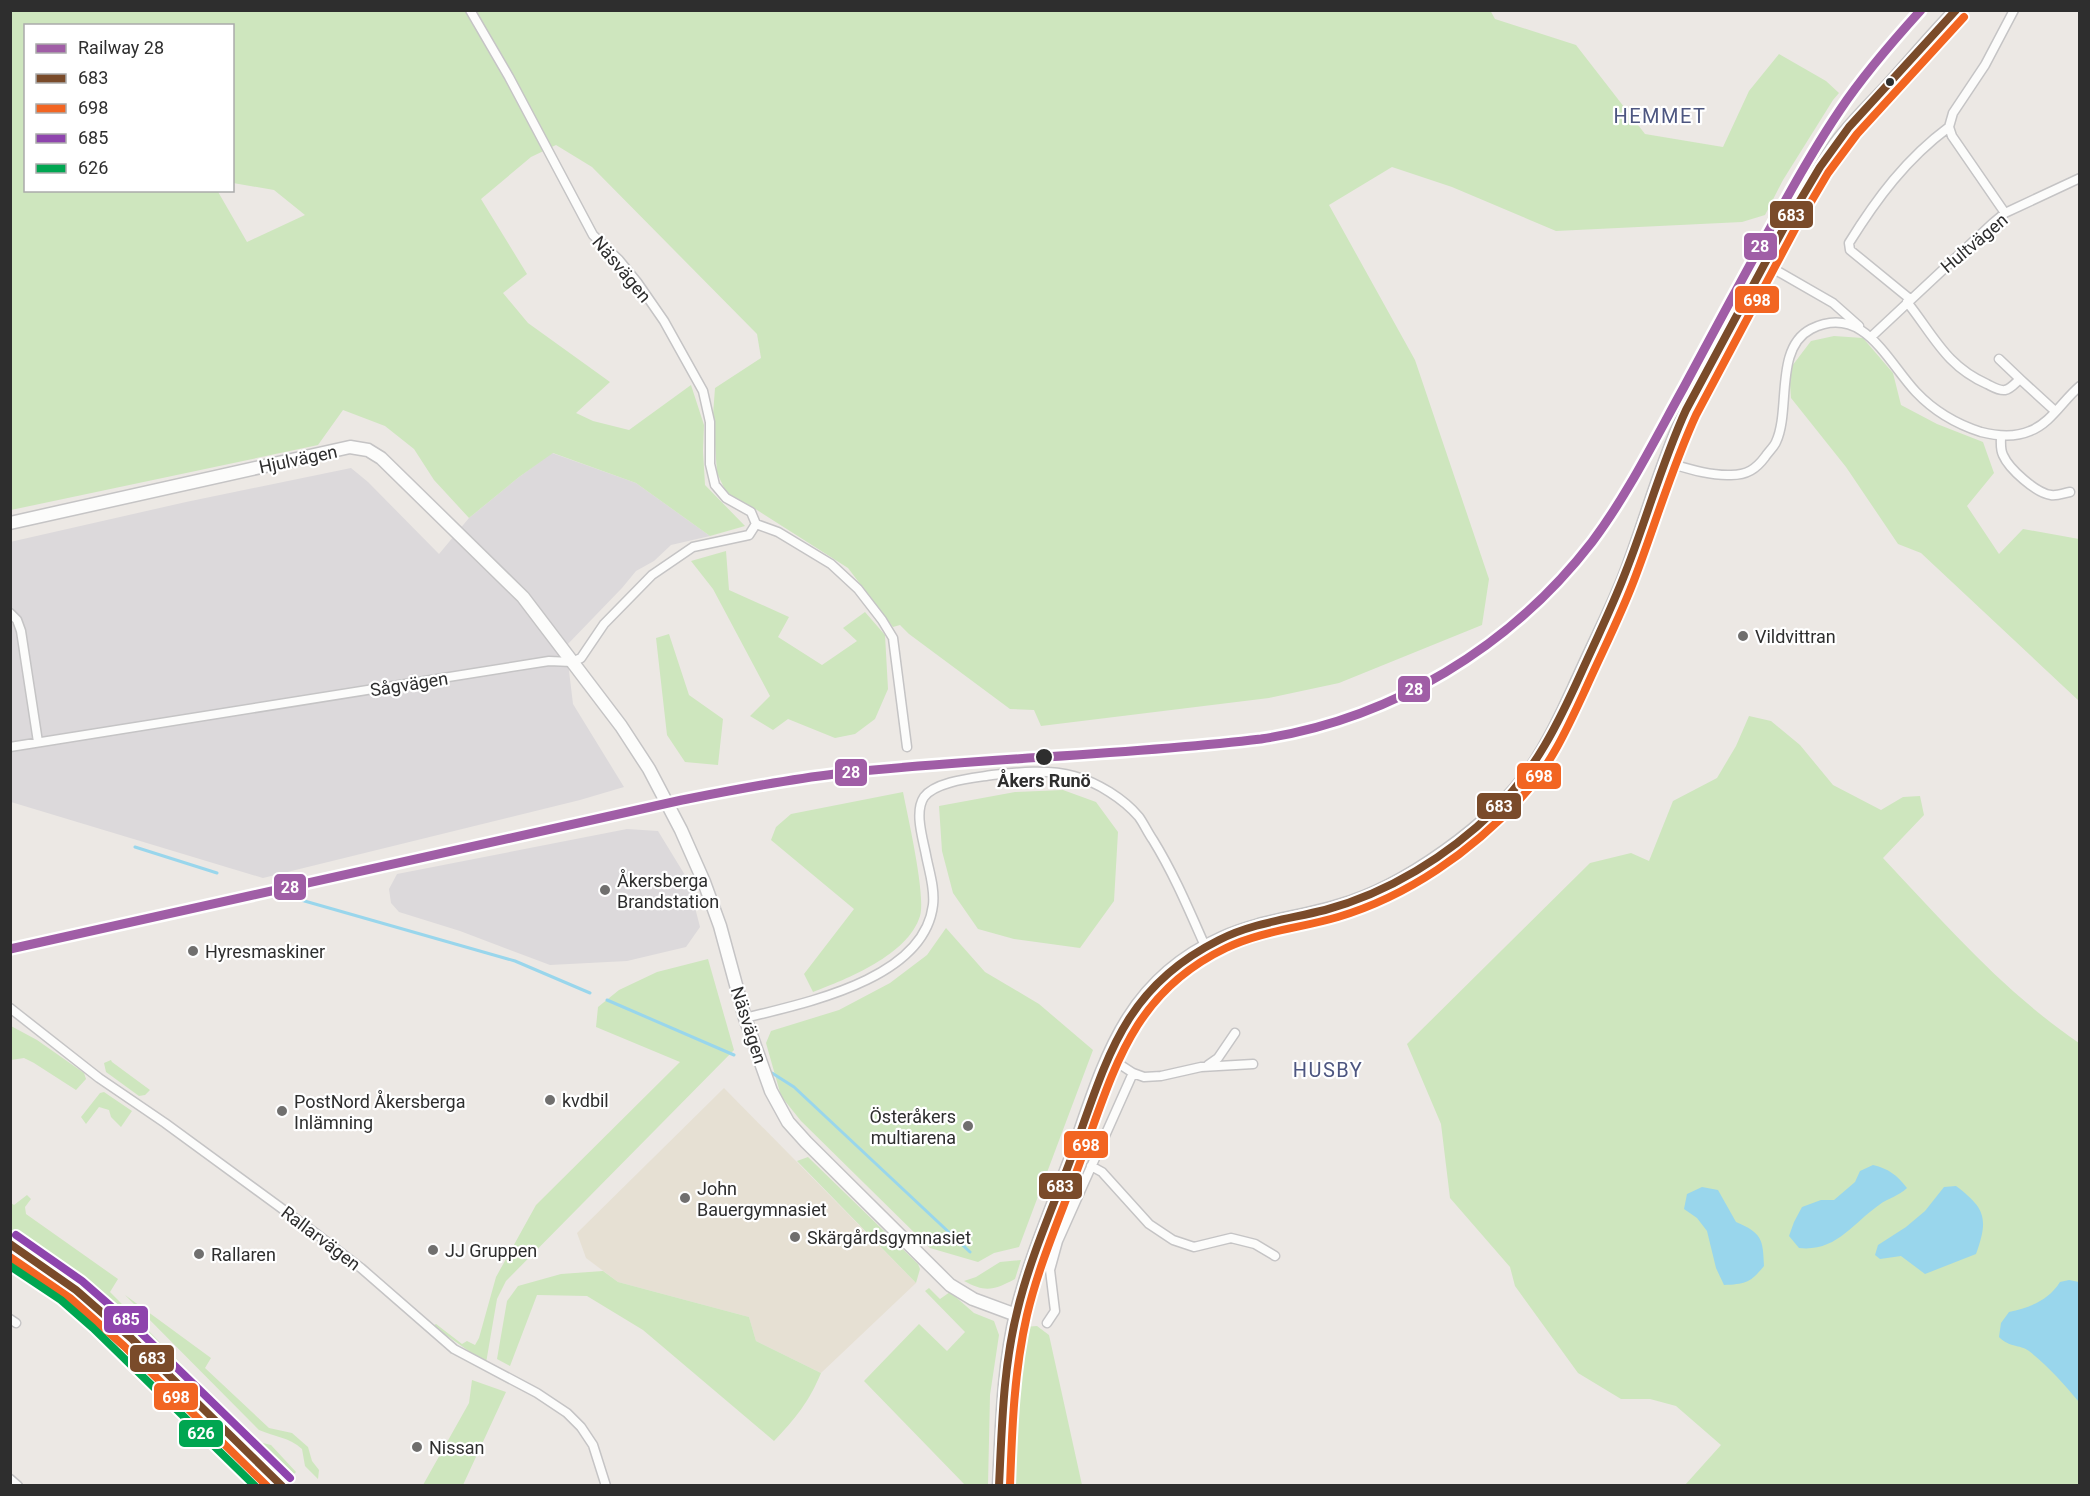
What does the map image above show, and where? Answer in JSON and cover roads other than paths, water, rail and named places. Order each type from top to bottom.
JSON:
[{"type":"main road","points":[[999,1485],[1003,1406],[1016,1314],[1032,1257],[1107,1056],[1122,1026],[1139,1001],[1174,967],[1205,946],[1241,930],[1338,907],[1391,886],[1470,831],[1510,795],[1534,765],[1547,742],[1624,577],[1665,462],[1698,388],[1765,264],[1831,150],[1851,124],[1956,10]]},
{"type":"main road","name":"Hjulvägen","points":[[10,523],[350,447],[368,450],[381,458],[523,597],[572,662]]},
{"type":"main road","name":"Näsvägen","points":[[572,662],[621,726],[649,769],[681,830],[712,903],[745,1018],[771,1090],[788,1122],[950,1285],[973,1299],[1016,1314]]},
{"type":"main road","points":[[10,1244],[76,1290],[131,1338],[283,1485]]},
{"type":"main road","points":[[10,1253],[67,1292],[100,1320],[271,1485]]},
{"type":"street","name":"Näsvägen","points":[[470,10],[593,235],[619,260],[637,282],[664,321],[703,391],[710,422],[710,464],[715,485],[726,498],[751,512],[756,524]]},
{"type":"street","points":[[2005,213],[1952,136],[1949,127],[1953,112],[1985,65],[2014,10]]},
{"type":"street","points":[[1949,127],[1934,138],[1899,172],[1875,201],[1849,243],[1850,250],[1908,300],[1948,359],[1973,378],[2004,390],[2020,379]]},
{"type":"street","name":"Hultvägen","points":[[1871,337],[1908,300],[2005,213],[2079,178]]},
{"type":"street","points":[[1765,264],[1833,303],[1871,337],[1916,391],[1934,408],[1950,419],[1972,429],[2001,436],[2029,432],[2041,425],[2079,386]]},
{"type":"street","points":[[1665,462],[1698,471],[1731,475],[1751,472],[1776,442],[1783,407],[1787,367],[1796,340],[1819,325],[1834,323],[1861,328]]},
{"type":"street","points":[[1999,359],[2055,411]]},
{"type":"street","points":[[2001,436],[2003,455],[2027,482],[2048,495],[2070,492]]},
{"type":"street","points":[[572,662],[580,658],[604,624],[652,575],[693,547],[749,535],[756,524],[778,532],[831,564],[858,589],[882,620],[893,638],[907,747]]},
{"type":"street","points":[[10,613],[17,620],[21,632],[38,742]]},
{"type":"street","name":"Sågvägen","points":[[10,747],[549,661],[572,662]]},
{"type":"street","points":[[745,1018],[838,994],[873,977],[912,947],[926,928],[933,905],[933,890],[921,825],[922,801],[936,788],[970,778],[1041,772],[1073,776],[1096,785],[1119,799],[1138,817],[1171,869],[1205,946]]},
{"type":"street","name":"Rallarvägen","points":[[10,1008],[99,1078],[165,1122],[318,1235],[454,1349],[537,1393],[567,1413],[593,1445],[606,1485]]},
{"type":"street","points":[[1107,1056],[1133,1073],[1144,1077],[1155,1077],[1213,1063],[1234,1033]]},
{"type":"street","points":[[1202,1067],[1253,1064]]},
{"type":"street","points":[[1047,1323],[1055,1305],[1050,1279],[1053,1258],[1073,1204],[1133,1073]]},
{"type":"street","points":[[1091,1166],[1102,1172],[1149,1224],[1173,1240],[1194,1247],[1231,1238],[1255,1244],[1275,1256]]},
{"type":"street","points":[[10,1479],[18,1485]]},
{"type":"water","points":[[1873,1165],[1892,1173],[1907,1188],[1879,1205],[1833,1241],[1823,1246],[1799,1248],[1789,1236],[1802,1207],[1821,1200],[1834,1200],[1855,1182],[1860,1171]]},
{"type":"water","points":[[1956,1186],[1973,1201],[1982,1215],[1982,1231],[1976,1254],[1925,1274],[1901,1256],[1880,1259],[1875,1255],[1878,1245],[1906,1227],[1925,1211],[1944,1187]]},
{"type":"water","points":[[1702,1187],[1718,1190],[1736,1222],[1756,1234],[1762,1243],[1764,1266],[1747,1282],[1724,1285],[1716,1268],[1707,1231],[1697,1218],[1684,1209],[1687,1194]]},
{"type":"water","points":[[2069,1280],[2079,1282],[2079,1402],[2056,1375],[2029,1351],[2007,1343],[1999,1337],[2001,1323],[2009,1312],[2044,1299],[2060,1282]]},
{"type":"waterway","points":[[135,847],[217,873]]},
{"type":"waterway","points":[[294,898],[515,961],[590,993]]},
{"type":"waterway","points":[[607,1000],[734,1055]]},
{"type":"waterway","points":[[772,1073],[794,1087],[970,1252]]},
{"type":"rail line","name":"28","points":[[10,949],[682,800],[777,782],[941,764],[1208,745],[1261,739],[1310,729],[1357,715],[1402,696],[1445,672],[1486,645],[1525,614],[1560,580],[1592,542],[1641,466],[1822,138],[1869,71],[1921,10]]},
{"type":"place","name":"Vildvittran","points":[[1743,636]]},
{"type":"place","name":"Åkers Runö","points":[[1044,757]]},
{"type":"place","name":"Åkersberga Brandstation","points":[[605,890]]},
{"type":"place","name":"Hyresmaskiner","points":[[193,951]]},
{"type":"place","name":"kvdbil","points":[[550,1100]]},
{"type":"place","name":"PostNord Åkersberga Inlämning","points":[[282,1111]]},
{"type":"place","name":"Österåkers multiarena","points":[[968,1126]]},
{"type":"place","name":"John Bauergymnasiet","points":[[685,1198]]},
{"type":"place","name":"Skärgårdsgymnasiet","points":[[795,1237]]},
{"type":"place","name":"JJ Gruppen","points":[[433,1250]]},
{"type":"place","name":"Rallaren","points":[[199,1254]]},
{"type":"place","name":"Nissan","points":[[417,1447]]},
{"type":"district","name":"HEMMET","points":[[1660,116]]},
{"type":"district","name":"HUSBY","points":[[1328,1070]]}]
